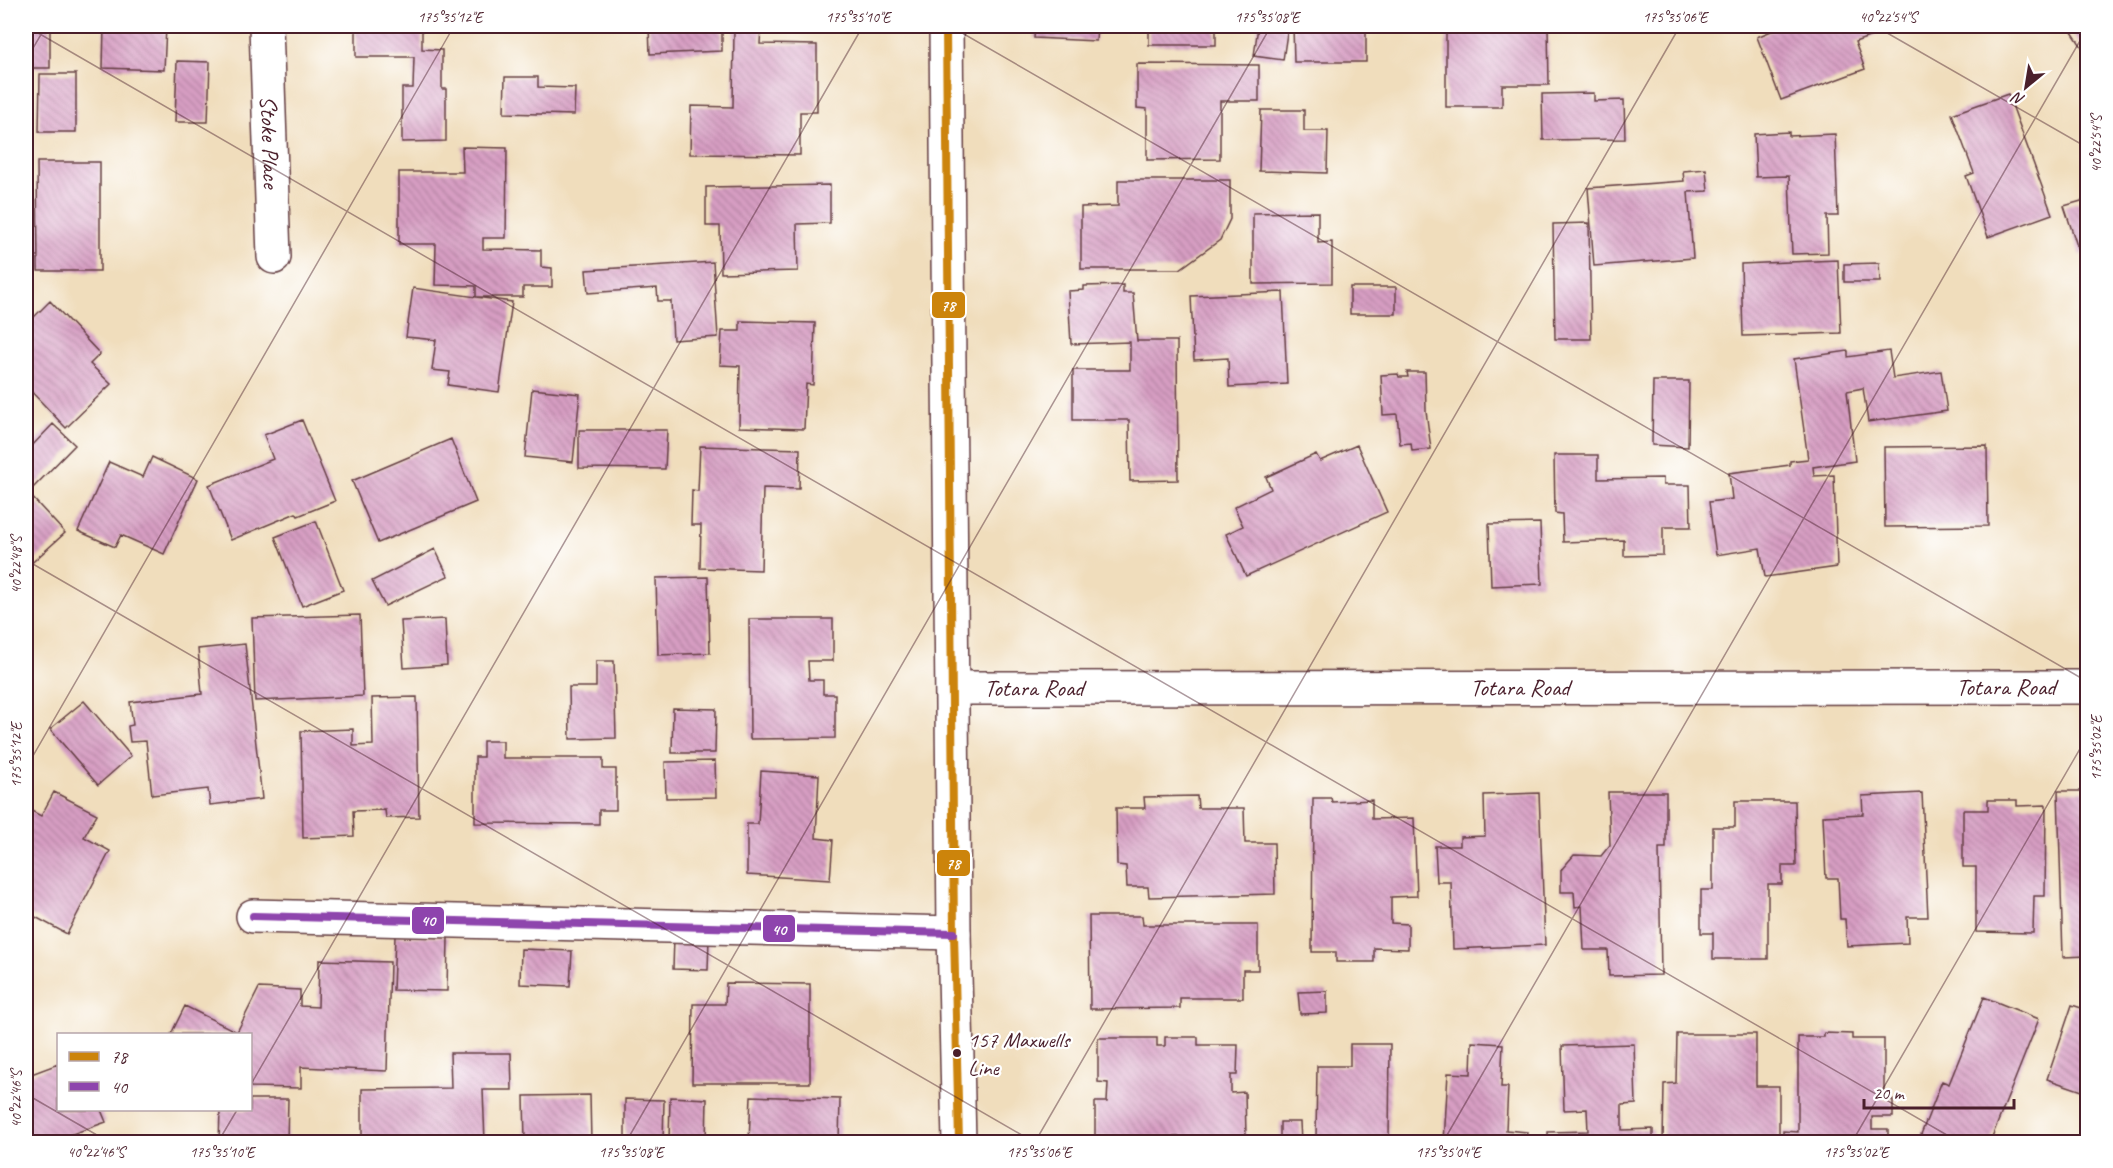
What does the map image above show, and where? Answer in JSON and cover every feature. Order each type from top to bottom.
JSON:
[{"type":"street","name":"Stoke Place","points":[[266,26],[274,256]]},
{"type":"street","points":[[946,26],[954,933],[959,1143]]},
{"type":"street","name":"Totara Road","points":[[953,688],[2088,687]]},
{"type":"street","points":[[253,916],[954,933]]},
{"type":"building","points":[[26,26],[50,26],[50,68],[26,68]]},
{"type":"building","points":[[104,26],[166,26],[164,70],[103,68]]},
{"type":"building","points":[[356,26],[422,26],[422,49],[442,50],[442,89],[446,89],[446,141],[402,142],[402,88],[413,88],[414,57],[356,57]]},
{"type":"building","points":[[649,26],[722,26],[722,51],[650,54]]},
{"type":"building","points":[[1035,26],[1097,26],[1096,41],[1034,38]]},
{"type":"building","points":[[1149,26],[1216,26],[1216,45],[1149,45]]},
{"type":"building","points":[[1258,26],[1288,26],[1283,60],[1254,56]]},
{"type":"building","points":[[1293,26],[1366,26],[1366,62],[1294,62]]},
{"type":"building","points":[[1446,26],[1548,26],[1549,85],[1502,85],[1502,107],[1446,107]]},
{"type":"building","points":[[1775,26],[1900,26],[1855,42],[1865,69],[1781,100],[1757,37],[1776,29]]},
{"type":"building","points":[[2068,26],[2088,26],[2088,56]]},
{"type":"building","points":[[734,27],[761,27],[760,44],[817,45],[817,112],[800,112],[800,155],[690,154],[691,106],[733,107]]},
{"type":"building","points":[[177,61],[210,62],[208,122],[175,122]]},
{"type":"building","points":[[1137,64],[1259,65],[1259,101],[1220,101],[1220,159],[1147,160],[1147,109],[1137,108]]},
{"type":"building","points":[[40,74],[76,74],[76,132],[39,132]]},
{"type":"building","points":[[505,77],[538,77],[538,87],[575,88],[574,115],[504,113]]},
{"type":"building","points":[[1594,93],[1594,101],[1624,100],[1625,139],[1543,140],[1542,94]]},
{"type":"building","points":[[2008,94],[2052,214],[1988,237],[1966,176],[1974,173],[1952,114]]},
{"type":"building","points":[[1261,110],[1304,110],[1304,131],[1328,131],[1327,173],[1259,171]]},
{"type":"building","points":[[1789,132],[1789,136],[1835,134],[1838,216],[1827,216],[1828,253],[1792,254],[1789,176],[1756,177],[1754,134]]},
{"type":"building","points":[[462,147],[507,148],[506,238],[483,238],[483,249],[541,250],[541,267],[552,268],[552,287],[523,287],[523,297],[476,297],[476,286],[435,285],[436,244],[399,244],[399,172],[463,172]]},
{"type":"building","points":[[37,162],[100,162],[100,271],[38,271]]},
{"type":"building","points":[[1706,169],[1708,191],[1688,192],[1693,258],[1594,266],[1588,188],[1684,181],[1683,171]]},
{"type":"building","points":[[1118,180],[1230,180],[1230,219],[1220,240],[1180,269],[1081,269],[1081,207],[1118,206]]},
{"type":"building","points":[[830,185],[830,223],[797,224],[798,271],[721,273],[720,226],[706,226],[706,187]]},
{"type":"building","points":[[2088,199],[2088,252],[2080,255],[2064,206]]},
{"type":"building","points":[[1318,212],[1318,243],[1332,242],[1332,283],[1253,284],[1253,213]]},
{"type":"building","points":[[1589,223],[1591,339],[1555,339],[1553,224]]},
{"type":"building","points":[[1838,260],[1841,333],[1743,336],[1741,264]]},
{"type":"building","points":[[713,262],[718,337],[673,340],[671,301],[658,301],[657,288],[588,293],[586,270]]},
{"type":"building","points":[[1879,263],[1880,282],[1844,282],[1844,264]]},
{"type":"building","points":[[1123,285],[1123,293],[1133,293],[1137,341],[1177,341],[1178,480],[1130,481],[1129,420],[1073,420],[1073,370],[1130,370],[1130,342],[1071,344],[1068,291],[1084,290],[1084,286]]},
{"type":"building","points":[[1350,287],[1396,287],[1396,314],[1350,314]]},
{"type":"building","points":[[413,288],[512,302],[499,392],[448,385],[450,372],[432,370],[436,340],[406,337]]},
{"type":"building","points":[[1283,292],[1287,384],[1229,387],[1228,358],[1194,360],[1191,296]]},
{"type":"building","points":[[50,301],[100,354],[90,364],[111,384],[66,428],[26,386],[26,325]]},
{"type":"building","points":[[740,321],[815,323],[813,385],[806,384],[804,429],[739,427],[740,366],[720,365],[722,331],[740,331]]},
{"type":"building","points":[[1848,351],[1848,357],[1889,351],[1893,378],[1941,371],[1947,411],[1868,422],[1863,388],[1847,391],[1855,461],[1813,467],[1814,476],[1834,475],[1837,567],[1765,577],[1760,548],[1716,555],[1709,502],[1732,499],[1729,473],[1790,465],[1790,461],[1808,459],[1794,359]]},
{"type":"building","points":[[1407,372],[1425,372],[1426,411],[1431,449],[1412,451],[1411,443],[1400,444],[1397,414],[1383,415],[1381,375],[1398,374],[1399,377],[1408,377]]},
{"type":"building","points":[[1653,381],[1689,381],[1688,447],[1652,445]]},
{"type":"building","points":[[532,389],[580,394],[573,462],[525,457]]},
{"type":"building","points":[[302,420],[335,501],[298,516],[296,513],[231,540],[209,485],[273,459],[264,435]]},
{"type":"building","points":[[53,424],[75,445],[28,493],[65,533],[26,568],[26,452]]},
{"type":"building","points":[[579,430],[667,430],[665,469],[579,468]]},
{"type":"building","points":[[451,439],[476,502],[378,543],[352,481]]},
{"type":"building","points":[[1357,445],[1387,512],[1246,576],[1226,534],[1243,526],[1234,507],[1271,489],[1266,477],[1316,454],[1320,461]]},
{"type":"building","points":[[700,446],[800,449],[799,489],[763,488],[761,570],[700,568],[701,525],[691,525],[692,490],[698,491]]},
{"type":"building","points":[[1987,446],[1988,526],[1885,527],[1884,447]]},
{"type":"building","points":[[1554,455],[1598,455],[1598,479],[1663,478],[1663,485],[1690,485],[1691,527],[1663,527],[1663,555],[1624,556],[1624,540],[1563,542],[1562,514],[1555,513]]},
{"type":"building","points":[[152,457],[198,479],[164,554],[121,535],[115,547],[78,531],[109,462],[143,477]]},
{"type":"building","points":[[316,521],[343,590],[302,606],[275,537]]},
{"type":"building","points":[[1540,523],[1542,584],[1491,586],[1489,524]]},
{"type":"building","points":[[435,549],[448,576],[385,606],[372,581]]},
{"type":"building","points":[[708,577],[710,653],[658,655],[656,578]]},
{"type":"building","points":[[360,615],[363,696],[255,701],[252,618]]},
{"type":"building","points":[[445,619],[447,665],[404,668],[401,621]]},
{"type":"building","points":[[749,619],[833,619],[833,661],[808,661],[809,680],[823,680],[823,694],[835,694],[835,738],[750,739]]},
{"type":"building","points":[[245,644],[262,799],[210,805],[208,789],[152,795],[146,741],[130,742],[128,726],[133,725],[130,702],[202,694],[198,649]]},
{"type":"building","points":[[596,661],[614,661],[616,738],[570,739],[569,687],[596,687]]},
{"type":"building","points":[[417,697],[419,817],[386,818],[385,810],[353,811],[354,836],[303,838],[301,731],[353,729],[353,746],[373,745],[372,698]]},
{"type":"building","points":[[84,701],[131,756],[98,785],[50,729]]},
{"type":"building","points":[[673,708],[716,709],[715,753],[672,753]]},
{"type":"building","points":[[483,741],[503,741],[503,758],[603,758],[603,769],[616,769],[616,810],[599,810],[599,824],[475,823],[475,757],[483,757]]},
{"type":"building","points":[[715,761],[716,797],[666,798],[665,762]]},
{"type":"building","points":[[761,771],[819,775],[816,838],[833,840],[830,880],[747,875],[747,824],[758,824]]},
{"type":"building","points":[[2058,791],[2088,791],[2088,956],[2063,957]]},
{"type":"building","points":[[54,792],[97,814],[84,837],[110,851],[67,934],[26,912],[26,808],[41,816]]},
{"type":"building","points":[[1608,792],[1666,792],[1666,848],[1659,848],[1661,975],[1609,976],[1608,950],[1584,950],[1582,906],[1575,907],[1574,892],[1561,892],[1561,870],[1574,855],[1601,856],[1610,845]]},
{"type":"building","points":[[1539,793],[1545,945],[1453,949],[1451,882],[1437,882],[1435,846],[1460,846],[1460,837],[1485,836],[1484,795]]},
{"type":"building","points":[[1922,793],[1928,917],[1907,917],[1908,943],[1847,946],[1845,919],[1840,919],[1838,878],[1826,878],[1823,816],[1863,814],[1862,796]]},
{"type":"building","points":[[1197,796],[1198,808],[1244,808],[1245,843],[1274,843],[1275,894],[1149,897],[1148,887],[1127,887],[1126,866],[1117,865],[1116,808],[1145,808],[1144,797]]},
{"type":"building","points":[[1313,798],[1331,798],[1332,802],[1372,800],[1372,819],[1414,818],[1417,896],[1391,897],[1391,923],[1408,924],[1408,949],[1374,948],[1374,962],[1336,962],[1336,952],[1312,952]]},
{"type":"building","points":[[1988,800],[2017,800],[2017,806],[2046,805],[2045,896],[2034,896],[2033,933],[1976,932],[1976,867],[1963,867],[1963,810],[1988,810]]},
{"type":"building","points":[[1735,801],[1795,801],[1796,866],[1782,866],[1782,884],[1768,884],[1768,959],[1713,959],[1713,933],[1701,933],[1701,890],[1713,890],[1713,827],[1735,827]]},
{"type":"building","points":[[1089,916],[1142,916],[1143,925],[1258,925],[1258,970],[1243,970],[1243,998],[1180,998],[1180,1008],[1090,1009]]},
{"type":"building","points":[[395,936],[448,937],[447,991],[393,990]]},
{"type":"building","points":[[674,937],[709,938],[708,970],[673,969]]},
{"type":"building","points":[[521,949],[572,951],[570,986],[520,984]]},
{"type":"building","points":[[319,960],[390,962],[387,1071],[301,1067],[301,1088],[252,1087],[252,1033],[172,1033],[185,1006],[237,1032],[259,988],[300,990],[300,1006],[318,1007]]},
{"type":"building","points":[[726,983],[810,984],[810,1083],[692,1083],[693,1004],[725,1004]]},
{"type":"building","points":[[1327,991],[1327,1013],[1300,1014],[1298,992]]},
{"type":"building","points":[[1984,997],[2039,1019],[1990,1142],[1918,1142],[1942,1081],[1949,1084]]},
{"type":"building","points":[[2072,1005],[2088,1010],[2088,1093],[2047,1079]]},
{"type":"building","points":[[1824,1033],[1852,1034],[1852,1039],[1884,1039],[1884,1100],[1893,1100],[1893,1117],[1872,1117],[1872,1129],[1888,1129],[1888,1142],[1783,1142],[1783,1131],[1798,1132],[1798,1037],[1824,1037]]},
{"type":"building","points":[[1677,1034],[1756,1034],[1756,1086],[1779,1086],[1779,1142],[1663,1142],[1664,1084],[1676,1083]]},
{"type":"building","points":[[1165,1037],[1198,1037],[1198,1045],[1238,1045],[1237,1075],[1231,1075],[1231,1093],[1245,1092],[1246,1137],[1095,1137],[1095,1102],[1107,1102],[1108,1083],[1098,1082],[1098,1038],[1157,1038],[1157,1046],[1165,1046]]},
{"type":"building","points":[[1472,1042],[1503,1044],[1501,1087],[1508,1087],[1506,1130],[1527,1132],[1526,1142],[1444,1142],[1448,1073],[1471,1074]]},
{"type":"building","points":[[1350,1044],[1390,1044],[1389,1140],[1403,1140],[1403,1142],[1305,1142],[1305,1139],[1316,1139],[1317,1066],[1350,1066]]},
{"type":"building","points":[[1634,1044],[1636,1104],[1622,1105],[1622,1130],[1653,1129],[1653,1142],[1548,1142],[1548,1132],[1588,1131],[1587,1109],[1564,1110],[1562,1046]]},
{"type":"building","points":[[450,1053],[511,1053],[512,1090],[483,1090],[485,1142],[362,1142],[362,1089],[451,1088]]},
{"type":"building","points":[[57,1064],[57,1111],[101,1111],[106,1122],[50,1142],[26,1142],[26,1076]]},
{"type":"building","points":[[590,1095],[591,1142],[525,1142],[524,1096]]},
{"type":"building","points":[[751,1096],[840,1099],[839,1142],[749,1142]]},
{"type":"building","points":[[670,1097],[707,1099],[706,1142],[669,1142]]},
{"type":"building","points":[[252,1099],[288,1099],[287,1142],[219,1142],[220,1111],[252,1111]]},
{"type":"building","points":[[625,1099],[664,1100],[663,1142],[625,1142]]},
{"type":"building","points":[[1280,1122],[1300,1122],[1301,1142],[1280,1142]]},
{"type":"transit line","name":"78","points":[[946,26],[954,933],[959,1142]]},
{"type":"transit line","name":"40","points":[[253,916],[954,933]]},
{"type":"place","name":"157 Maxwells Line","points":[[957,1053]]}]
